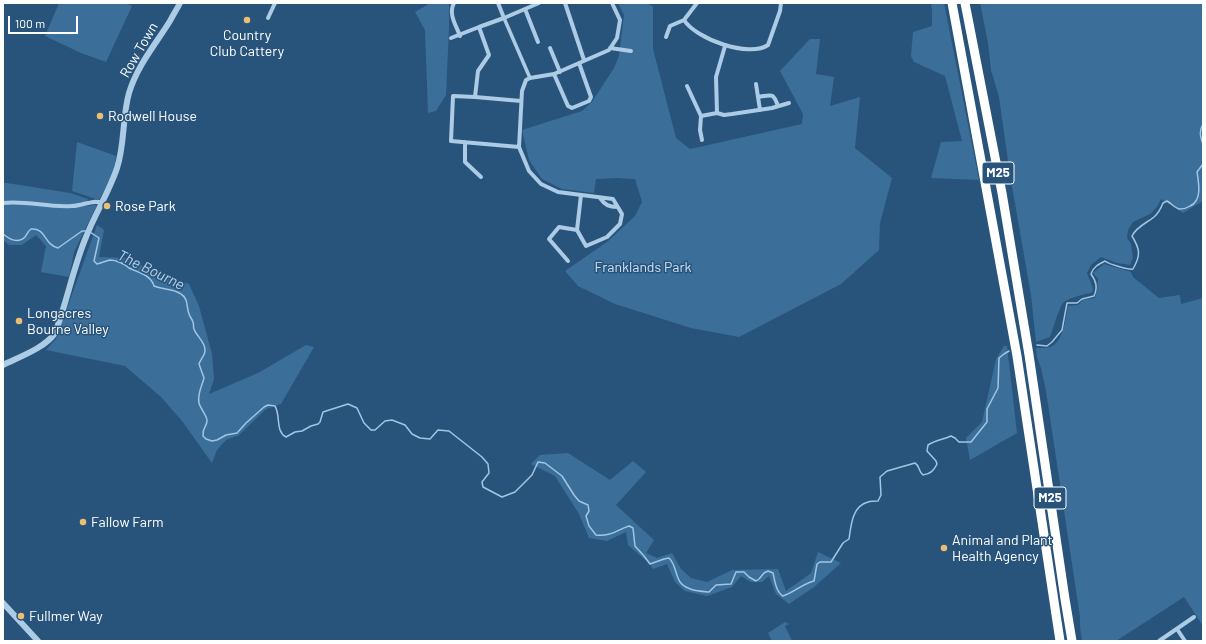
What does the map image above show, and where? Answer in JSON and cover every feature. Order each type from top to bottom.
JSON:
[{"type":"highway","name":"M25","points":[[952,3],[1017,356],[1060,641]]},
{"type":"highway","name":"M25","points":[[965,3],[1002,193],[1029,355],[1072,641]]},
{"type":"street","name":"Row Town","points":[[3,365],[41,346],[52,338],[85,238],[111,186],[120,156],[126,107],[137,72],[170,22],[180,3]]},
{"type":"street","points":[[268,18],[275,3]]},
{"type":"street","points":[[454,3],[452,7],[452,15],[460,36]]},
{"type":"street","points":[[498,3],[530,78]]},
{"type":"street","points":[[451,38],[460,36],[539,3]]},
{"type":"street","points":[[564,3],[584,60]]},
{"type":"street","points":[[581,195],[577,230],[586,246],[607,237],[620,224],[622,214],[613,199],[558,192],[541,184],[529,172],[519,147],[522,92],[526,80],[530,78],[560,72],[609,50],[617,38],[620,20],[612,3]]},
{"type":"street","points":[[666,37],[670,26],[684,20],[697,3]]},
{"type":"street","points":[[684,20],[697,32],[725,46],[750,49],[764,47],[768,45],[780,11],[781,3]]},
{"type":"street","points":[[525,9],[538,42]]},
{"type":"street","points":[[475,97],[478,71],[489,55],[479,27]]},
{"type":"street","points":[[717,112],[716,77],[725,46]]},
{"type":"street","points":[[550,48],[560,72]]},
{"type":"street","points":[[610,48],[631,51]]},
{"type":"street","points":[[554,74],[568,106],[572,108],[589,101],[591,99],[591,95],[579,63]]},
{"type":"street","points":[[756,84],[760,110]]},
{"type":"street","points":[[687,86],[701,116],[700,130],[702,140]]},
{"type":"street","points":[[758,97],[772,95],[774,96],[778,106]]},
{"type":"street","points":[[519,147],[451,141],[453,96],[521,101]]},
{"type":"street","points":[[701,116],[717,112],[724,115],[760,110],[789,103]]},
{"type":"street","points":[[465,142],[465,162],[481,177]]},
{"type":"street","points":[[600,198],[605,205],[618,207]]},
{"type":"street","points":[[3,204],[22,203],[66,207],[78,206],[92,201],[102,203]]},
{"type":"street","points":[[568,261],[548,239],[559,227],[577,230]]},
{"type":"street","points":[[4,605],[38,641]]},
{"type":"street","points":[[1159,641],[1194,617]]},
{"type":"street","points":[[1177,629],[1185,641]]},
{"type":"green space","points":[[59,3],[126,3],[132,6],[106,62],[81,53],[45,36]]},
{"type":"green space","points":[[427,3],[449,3],[446,95],[436,111],[428,113],[425,30],[415,12],[427,5]]},
{"type":"green space","name":"Franklands Park","points":[[618,3],[648,3],[653,7],[653,49],[676,138],[690,149],[802,124],[803,114],[780,71],[810,39],[820,39],[816,74],[834,77],[830,106],[860,97],[855,148],[892,178],[880,223],[879,250],[841,284],[739,337],[691,328],[615,304],[578,286],[565,271],[607,242],[635,216],[642,202],[635,179],[596,179],[594,193],[562,189],[542,179],[529,160],[522,130],[582,111],[592,102],[614,68],[619,56],[624,15]]},
{"type":"green space","points":[[931,3],[944,3],[979,180],[931,178],[941,142],[962,141],[945,76],[914,62],[911,56],[913,32],[932,26]]},
{"type":"green space","points":[[980,3],[1203,3],[1203,201],[1183,213],[1161,199],[1157,207],[1150,214],[1133,222],[1128,230],[1127,238],[1131,244],[1133,258],[1130,265],[1117,263],[1101,257],[1091,265],[1087,273],[1093,290],[1091,293],[1081,295],[1064,302],[1058,313],[1050,337],[1036,342],[1031,295],[1010,175],[999,97],[991,70],[988,43]]},
{"type":"green space","points":[[77,142],[116,156],[112,173],[99,200],[72,191]]},
{"type":"green space","points":[[3,183],[70,193],[88,199],[86,206],[97,205],[74,252],[69,277],[41,272],[46,246],[36,235],[22,245],[9,245],[3,240]]},
{"type":"green space","points":[[97,225],[104,230],[99,257],[125,258],[161,274],[189,284],[199,306],[212,354],[214,379],[209,394],[258,373],[306,345],[314,347],[281,404],[266,409],[239,435],[226,440],[217,450],[212,463],[182,421],[161,397],[125,366],[46,350],[56,339]]},
{"type":"green space","points":[[1104,264],[1131,272],[1133,277],[1159,298],[1180,295],[1181,304],[1203,298],[1203,626],[1184,597],[1116,641],[1082,641],[1080,617],[1046,391],[1036,348],[1045,348],[1054,345],[1060,337],[1064,327],[1068,306],[1078,305],[1083,300],[1095,298],[1098,279],[1093,273]]},
{"type":"green space","points":[[1004,346],[1007,346],[1017,433],[970,460],[966,438],[982,422],[996,359]]},
{"type":"green space","points":[[568,453],[610,480],[633,461],[646,472],[616,505],[654,540],[646,553],[657,558],[672,553],[681,569],[691,578],[707,582],[732,570],[778,569],[786,591],[811,573],[818,552],[841,563],[814,587],[789,604],[776,594],[769,576],[762,582],[751,582],[741,576],[732,587],[707,596],[685,591],[675,582],[667,564],[653,569],[650,564],[628,545],[626,532],[607,541],[589,538],[579,514],[555,476],[531,464],[540,455]]},
{"type":"green space","points":[[785,622],[789,624],[785,626],[792,641],[772,641],[768,633]]},
{"type":"waterway","name":"The Bourne","points":[[1203,124],[1200,134],[1203,144]]},
{"type":"waterway","name":"The Bourne","points":[[1037,345],[1047,346],[1062,330],[1067,303],[1077,303],[1082,299],[1094,296],[1096,284],[1091,274],[1096,266],[1105,261],[1127,269],[1133,269],[1138,256],[1138,248],[1132,236],[1139,227],[1156,215],[1163,203],[1167,201],[1180,209],[1187,208],[1194,204],[1199,192],[1197,172],[1203,164]]},
{"type":"waterway","name":"The Bourne","points":[[3,234],[11,239],[19,240],[25,237],[31,229],[36,229],[40,231],[53,246],[58,248],[82,231],[87,231]]},
{"type":"waterway","name":"The Bourne","points":[[90,232],[99,238],[94,261],[97,264],[110,260],[120,262],[150,279],[154,286],[175,291],[184,296],[194,329],[205,348],[199,364],[204,378],[199,393],[199,400],[207,419],[203,433],[203,436],[206,439],[212,441],[226,435],[237,433],[246,423],[268,405],[275,406],[278,414],[280,431],[286,437],[295,432],[302,431],[318,424],[323,412],[348,404],[357,408],[364,423],[371,430],[375,430],[385,421],[392,420],[405,425],[412,434],[420,438],[430,439],[438,430],[449,431],[482,457],[488,464],[489,473],[482,482],[483,487],[502,497],[515,492],[532,475],[538,462],[545,463],[562,476],[579,501],[588,505],[589,511],[586,516],[589,526],[596,535],[609,534],[629,526],[633,528],[635,546],[650,564],[669,558],[674,565],[680,582],[691,589],[700,591],[709,592],[716,585],[731,584],[736,572],[744,572],[756,581],[768,571],[773,573],[777,589],[783,596],[814,581],[817,564],[820,562],[831,562],[843,543],[849,539],[855,512],[863,504],[878,501],[881,495],[880,477],[887,471],[915,463],[923,475],[928,474],[937,464],[927,451],[928,445],[951,436],[959,442],[971,442],[987,422],[987,409],[998,388],[999,358],[1009,351]]},
{"type":"place","name":"Country Club Cattery","points":[[247,20]]},
{"type":"place","name":"Rodwell House","points":[[100,116]]},
{"type":"place","name":"Rose Park","points":[[107,206]]},
{"type":"place","name":"Longacres Bourne Valley","points":[[19,321]]},
{"type":"place","name":"Fallow Farm","points":[[83,522]]},
{"type":"place","name":"Animal and Plant Health Agency","points":[[944,548]]},
{"type":"place","name":"Fullmer Way","points":[[21,616]]}]
